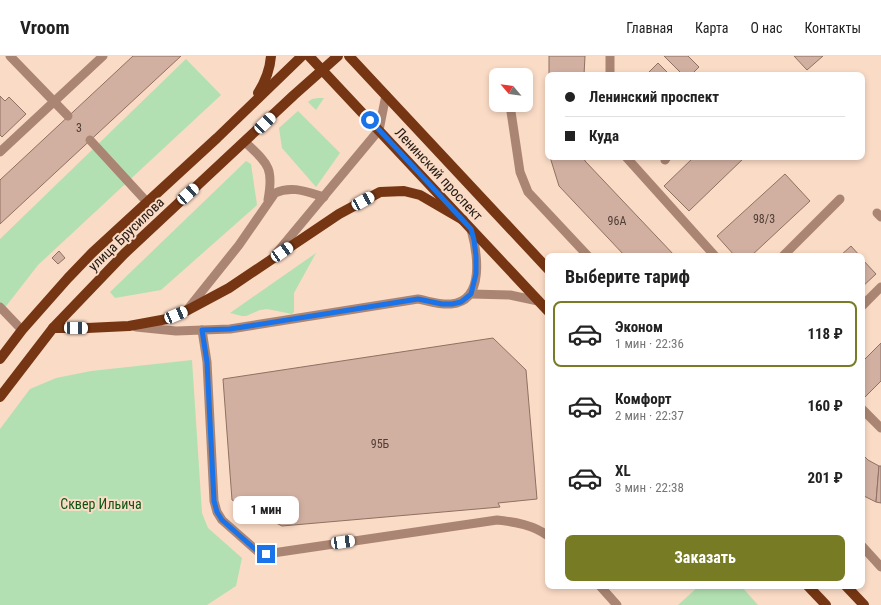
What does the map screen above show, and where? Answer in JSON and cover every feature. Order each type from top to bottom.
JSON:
[{"type":"main road","points":[[252,104],[263,85],[271,56]]},
{"type":"main road","name":"улица Брусилова","points":[[0,359],[22,330],[82,263],[146,202],[217,138],[302,56]]},
{"type":"main road","name":"Ленинский проспект","points":[[309,56],[380,130],[545,308]]},
{"type":"main road","name":"улица Брусилова","points":[[0,397],[53,328],[124,254],[338,56]]},
{"type":"main road","name":"Ленинский проспект","points":[[349,56],[545,266]]},
{"type":"main road","points":[[53,328],[129,326],[167,319],[186,311],[229,288],[339,214],[380,192],[404,191],[420,195],[463,220]]},
{"type":"main road","points":[[811,589],[826,605]]},
{"type":"main road","points":[[849,589],[864,605]]},
{"type":"lane","points":[[10,56],[68,116]]},
{"type":"lane","points":[[0,152],[103,56]]},
{"type":"lane","points":[[610,56],[610,72]]},
{"type":"lane","points":[[271,260],[380,130],[386,95]]},
{"type":"lane","points":[[511,112],[520,172],[528,192],[585,253]]},
{"type":"lane","points":[[90,140],[146,202]]},
{"type":"lane","points":[[245,142],[262,159],[270,173],[271,184],[268,202]]},
{"type":"lane","points":[[629,160],[711,253]]},
{"type":"lane","points":[[186,311],[259,218],[275,193],[283,189],[292,189],[324,197]]},
{"type":"lane","points":[[785,253],[840,200]]},
{"type":"lane","points":[[129,326],[176,331],[230,329],[418,299],[442,304],[461,302],[471,294],[476,274],[476,256],[471,229]]},
{"type":"lane","points":[[865,303],[881,288]]},
{"type":"lane","points":[[471,294],[510,295],[538,301]]},
{"type":"lane","points":[[0,307],[22,330]]},
{"type":"lane","points":[[202,330],[207,362],[214,501],[217,512],[222,520],[257,551],[266,554],[497,520],[519,522],[545,534]]},
{"type":"lane","points":[[865,412],[881,428]]},
{"type":"lane","points":[[865,549],[881,567]]},
{"type":"lane","points":[[603,589],[617,605]]},
{"type":"green space","points":[[186,59],[221,95],[38,265],[0,314],[0,239]]},
{"type":"green space","points":[[324,98],[316,110],[308,102],[312,99]]},
{"type":"green space","points":[[298,111],[340,153],[316,187],[282,148],[279,128]]},
{"type":"green space","points":[[246,161],[251,164],[257,205],[161,290],[115,298],[110,292]]},
{"type":"green space","points":[[316,253],[294,293],[294,312],[292,314],[267,309],[260,310],[246,316],[230,313]]},
{"type":"green space","name":"Сквер Ильича","points":[[192,360],[202,513],[208,528],[242,558],[236,586],[207,605],[0,605],[0,429],[30,389],[56,378],[91,371]]},
{"type":"green space","points":[[696,589],[744,589],[758,605],[678,605]]},
{"type":"building","points":[[133,56],[181,56],[0,224],[0,180]]},
{"type":"building","points":[[549,56],[585,56],[584,72],[549,72]]},
{"type":"building","points":[[664,56],[688,56],[699,67],[694,72],[680,72]]},
{"type":"building","points":[[794,56],[823,56],[807,70]]},
{"type":"building","points":[[658,63],[667,72],[649,72]]},
{"type":"building","points":[[0,96],[5,101],[9,97],[26,114],[2,137],[0,135]]},
{"type":"building","points":[[551,160],[585,160],[672,253],[622,253],[559,186]]},
{"type":"building","points":[[691,160],[742,160],[689,211],[664,186]]},
{"type":"building","points":[[785,174],[810,201],[754,253],[732,253],[717,236]]},
{"type":"building","points":[[851,246],[857,253],[843,253]]},
{"type":"building","points":[[59,251],[65,258],[58,264],[52,258]]},
{"type":"building","points":[[865,262],[876,274],[865,284]]},
{"type":"building","points":[[493,338],[526,370],[537,499],[498,503],[500,507],[282,526],[232,500],[223,379]]},
{"type":"building","points":[[881,343],[881,381],[865,397],[865,359]]},
{"type":"building","points":[[865,457],[879,466],[876,502],[865,496]]},
{"type":"building","points":[[879,466],[881,466],[881,503],[876,502]]},
{"type":"route","points":[[266,554],[257,551],[222,520],[217,512],[214,501],[207,362],[202,330],[230,329],[418,299],[442,304],[452,304],[461,302],[471,294],[476,274],[476,256],[471,229],[370,120]]}]
